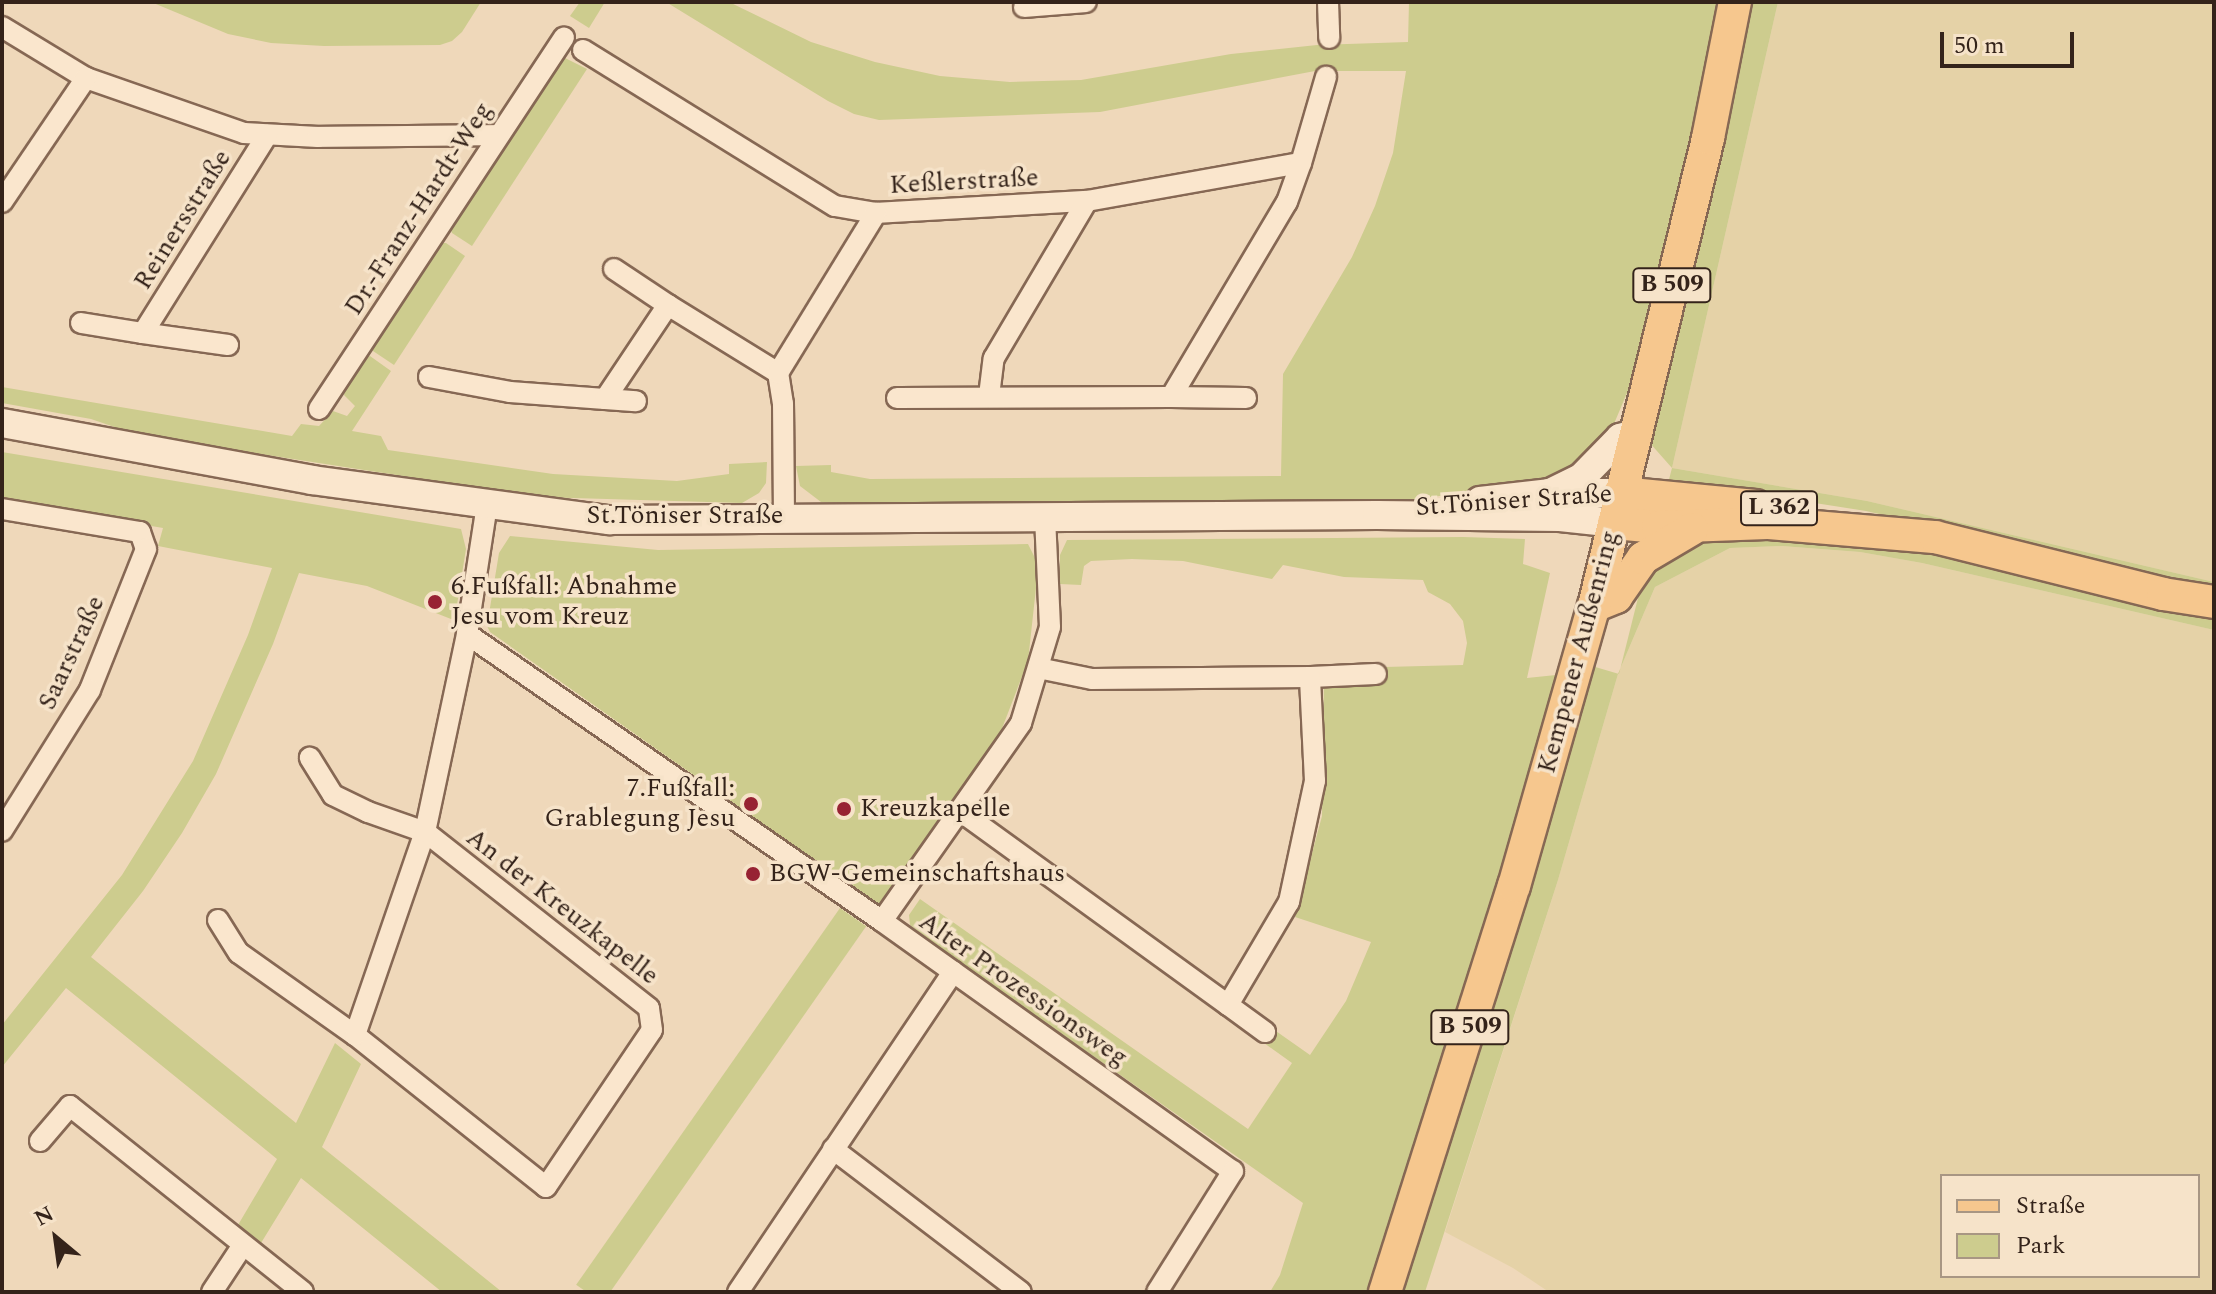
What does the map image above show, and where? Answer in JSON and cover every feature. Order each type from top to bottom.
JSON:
[{"type":"main road","name":"Kempener Außenring","points":[[1385,1292],[1514,886],[1594,606],[1708,138],[1735,2]]},
{"type":"main road","name":"St.Töniser Straße","points":[[2,423],[312,480],[609,520],[1377,515],[1560,517],[1617,508],[1882,521],[2163,594],[2214,602]]},
{"type":"main road","points":[[1549,493],[1581,478],[1620,438],[1637,433]]},
{"type":"main road","name":"St.Töniser Straße","points":[[1377,515],[1406,508],[1549,493],[1698,526],[1781,523],[1935,537]]},
{"type":"main road","points":[[1594,606],[1616,597],[1643,558],[1698,526]]},
{"type":"street","points":[[1024,7],[1086,2]]},
{"type":"street","points":[[1328,2],[1329,38]]},
{"type":"street","points":[[2,27],[86,78],[244,133],[497,135]]},
{"type":"street","name":"Dr.-Franz-Hardt-Weg","points":[[319,409],[497,135],[564,38]]},
{"type":"street","name":"Keßlerstraße","points":[[583,50],[835,206],[876,213],[1087,201],[1301,163]]},
{"type":"street","points":[[1171,397],[1287,202],[1326,77]]},
{"type":"street","points":[[2,202],[86,78]]},
{"type":"street","name":"Reinersstraße","points":[[143,333],[267,135]]},
{"type":"street","points":[[989,396],[994,358],[1087,201]]},
{"type":"street","points":[[784,517],[783,404],[778,373],[876,213]]},
{"type":"street","points":[[614,269],[778,373]]},
{"type":"street","points":[[605,399],[668,305]]},
{"type":"street","name":"Reinersstraße","points":[[81,323],[228,345]]},
{"type":"street","points":[[429,377],[510,392],[636,401]]},
{"type":"street","points":[[897,398],[1246,398]]},
{"type":"street","name":"An der Kreuzkapelle","points":[[355,1035],[425,832],[467,634],[487,505]]},
{"type":"street","name":"Saarstraße","points":[[2,509],[140,532],[146,549],[90,690],[3,827]]},
{"type":"street","points":[[882,921],[1021,723],[1050,627],[1045,517]]},
{"type":"street","name":"Alter Prozessionsweg","points":[[467,634],[882,921],[1233,1171],[1157,1292]]},
{"type":"street","points":[[1038,668],[1092,679],[1376,674]]},
{"type":"street","points":[[1228,1005],[1289,902],[1315,781],[1310,677]]},
{"type":"street","name":"An der Kreuzkapelle","points":[[218,920],[239,953],[355,1035],[546,1187],[652,1030],[649,1008],[425,832],[368,812],[333,795],[310,758]]},
{"type":"street","points":[[960,811],[1265,1032]]},
{"type":"street","points":[[738,1292],[953,972]]},
{"type":"street","points":[[40,1141],[70,1106],[303,1292]]},
{"type":"street","points":[[833,1149],[1021,1292]]},
{"type":"street","points":[[212,1292],[243,1245]]},
{"type":"shaded area","points":[[1778,2],[2214,2],[2214,582],[1867,501],[1672,468]]},
{"type":"shaded area","points":[[1782,546],[1860,552],[1922,563],[2214,630],[2214,1292],[1549,1292],[1513,1268],[1445,1232],[1558,880],[1618,674],[1655,587],[1730,548]]},
{"type":"green space","points":[[151,2],[481,2],[462,32],[452,41],[440,45],[324,46],[271,43],[228,34]]},
{"type":"green space","points":[[580,2],[605,2],[589,28],[570,16]]},
{"type":"green space","points":[[666,2],[729,2],[811,42],[875,62],[940,76],[1010,82],[1081,80],[1231,54],[1317,45],[1408,42],[1409,2],[1728,2],[1635,374],[1608,438],[1555,482],[1390,502],[929,506],[821,502],[800,486],[796,466],[831,465],[831,472],[870,479],[1281,476],[1283,374],[1352,257],[1375,206],[1393,153],[1406,71],[1315,71],[1100,112],[879,120],[854,114],[828,101]]},
{"type":"green space","points":[[1752,2],[1778,2],[1672,468],[1649,442],[1718,169]]},
{"type":"green space","points":[[563,57],[587,69],[472,246],[452,233],[450,227]]},
{"type":"green space","points":[[439,243],[446,243],[465,256],[394,365],[373,351],[372,346]]},
{"type":"green space","points":[[370,356],[391,371],[352,431],[381,436],[388,450],[553,474],[677,481],[729,474],[729,464],[767,462],[766,483],[759,493],[742,503],[539,497],[138,435],[91,419],[2,403],[2,387],[292,436],[301,424],[319,426],[333,411],[347,416],[355,406],[344,395],[345,387],[364,358]]},
{"type":"green space","points":[[2,452],[461,529],[466,549],[455,617],[451,619],[367,586],[299,573],[273,644],[216,774],[143,891],[91,957],[296,1123],[335,1043],[361,1064],[322,1147],[502,1292],[442,1292],[301,1178],[261,1243],[238,1225],[277,1159],[66,988],[2,1067],[2,1025],[122,875],[193,761],[248,635],[272,568],[158,546],[163,528],[2,500]]},
{"type":"green space","points":[[1672,468],[1867,501],[2214,582],[2214,590],[1866,511],[1783,498],[1667,487]]},
{"type":"green space","points":[[1836,531],[2214,610],[2214,630],[1922,563],[1860,552],[1782,546],[1730,548],[1655,587],[1620,668],[1647,562],[1682,541]]},
{"type":"green space","points":[[510,536],[658,550],[1028,544],[1036,560],[1036,588],[1028,661],[1001,731],[882,904],[877,904],[490,632],[487,626],[499,553]]},
{"type":"green space","points":[[1525,539],[1523,564],[1550,573],[1527,678],[1556,675],[1469,982],[1370,1292],[1270,1292],[1280,1275],[1303,1203],[966,967],[910,925],[909,915],[920,899],[1248,1129],[1292,1063],[1264,1043],[1273,1029],[1310,1055],[1346,1001],[1371,942],[1295,917],[1322,816],[1324,683],[1383,683],[1384,667],[1463,665],[1467,643],[1463,621],[1450,604],[1428,592],[1423,580],[1344,577],[1283,565],[1272,579],[1183,561],[1132,559],[1091,561],[1084,566],[1081,585],[1060,584],[1060,555],[1067,540]]},
{"type":"green space","points":[[1592,666],[1618,674],[1558,880],[1425,1292],[1398,1292]]},
{"type":"green space","points":[[840,908],[866,926],[610,1292],[586,1292],[576,1285]]},
{"type":"place","name":"6.Fußfall: Abnahme Jesu vom Kreuz","points":[[435,602]]},
{"type":"place","name":"7.Fußfall: Grablegung Jesu","points":[[751,804]]},
{"type":"place","name":"Kreuzkapelle","points":[[844,809]]},
{"type":"place","name":"BGW-Gemeinschaftshaus","points":[[753,874]]}]
